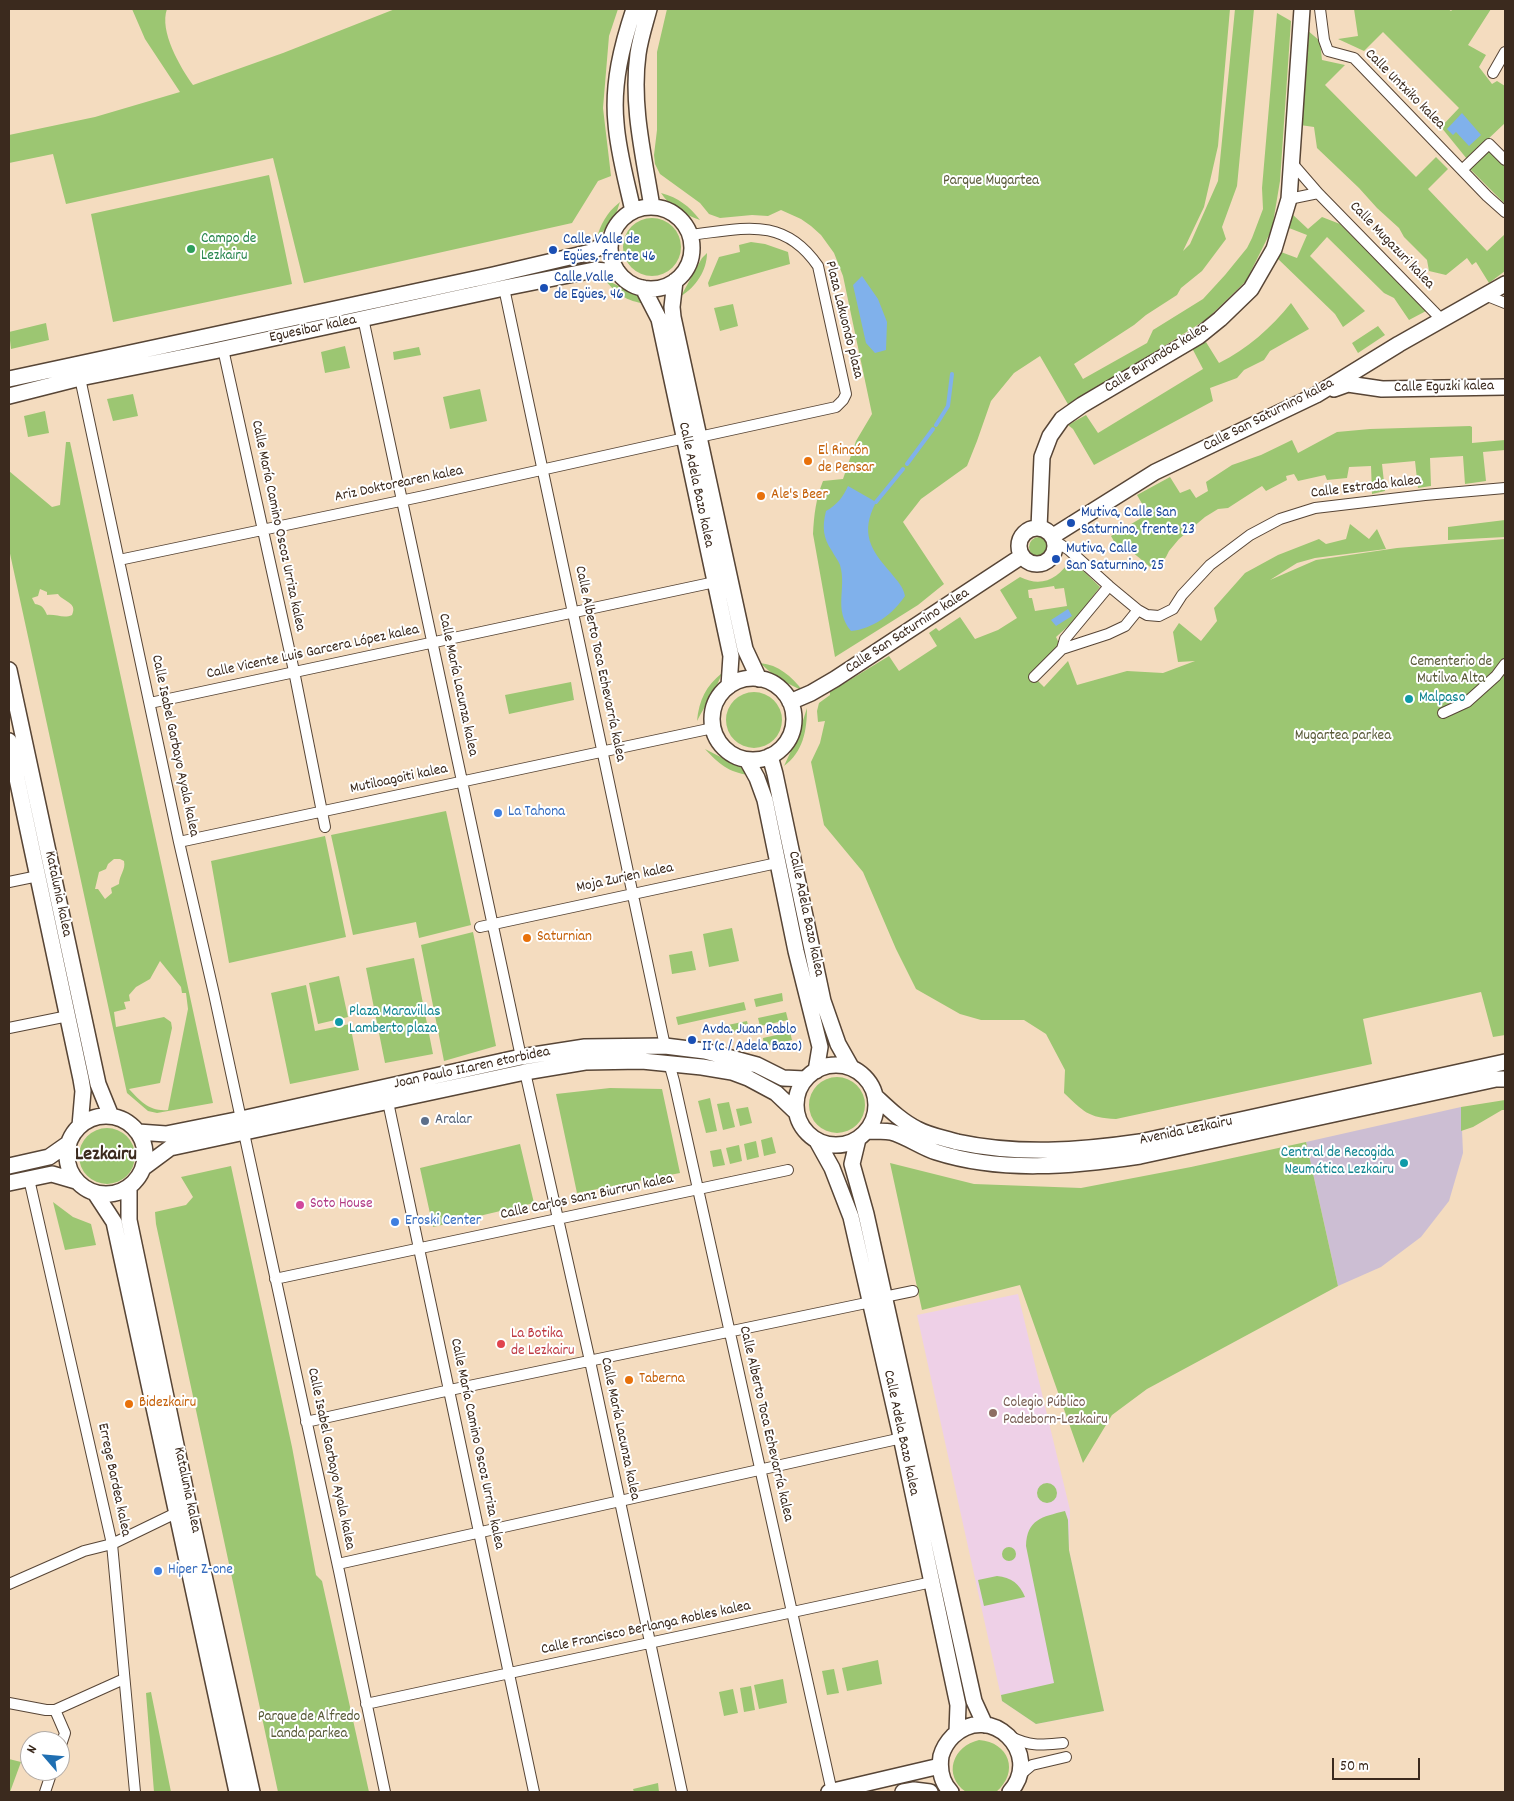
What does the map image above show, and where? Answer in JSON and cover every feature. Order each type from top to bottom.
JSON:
[{"type":"street","points":[[634,9],[620,57],[616,88],[616,123],[634,211]]},
{"type":"street","points":[[648,9],[638,53],[636,92],[638,121],[652,207]]},
{"type":"street","name":"Calle Burundoa kalea","points":[[1039,528],[1042,457],[1050,436],[1062,419],[1082,405],[1199,336],[1251,290],[1274,249],[1288,199],[1302,9]]},
{"type":"street","name":"Calle Untxiko kalea","points":[[1320,9],[1324,40],[1328,52],[1354,58],[1505,212]]},
{"type":"street","points":[[1493,72],[1505,52]]},
{"type":"street","points":[[1462,170],[1489,144],[1505,160]]},
{"type":"street","name":"Calle Mugazuri kalea","points":[[1292,163],[1318,193],[1442,320]]},
{"type":"street","points":[[1288,199],[1318,193]]},
{"type":"street","points":[[652,207],[665,209],[676,215],[685,224],[690,235],[692,248],[690,260],[684,272],[675,281],[654,289],[634,285],[618,272],[612,257],[611,240],[623,218],[634,211],[652,207]]},
{"type":"street","name":"Plaza Lakuondo plaza","points":[[690,235],[742,228],[768,229],[796,240],[808,251],[818,266],[846,394],[836,407],[692,437]]},
{"type":"street","name":"Eguesibar kalea","points":[[9,379],[493,275],[590,252],[611,240]]},
{"type":"street","name":"Eguesibar kalea","points":[[9,396],[80,378],[504,288],[594,270],[618,272]]},
{"type":"street","name":"Calle Adela Bazo kalea","points":[[675,281],[672,307],[673,316],[715,582],[731,656],[729,686]]},
{"type":"street","name":"Calle San Saturnino kalea","points":[[1054,539],[1156,472],[1316,394],[1505,284]]},
{"type":"street","name":"Calle Alberto Toca Echevarría kalea","points":[[504,288],[665,1046]]},
{"type":"street","name":"Calle Adela Bazo kalea","points":[[643,288],[659,319],[692,437],[745,649],[759,678]]},
{"type":"street","points":[[1485,295],[1505,303]]},
{"type":"street","name":"Calle María Lacunza kalea","points":[[363,318],[492,924],[590,1361],[682,1792]]},
{"type":"street","name":"Calle María Camino Oscoz Urriza kalea","points":[[223,349],[294,671],[325,827]]},
{"type":"street","name":"Calle Eguzki kalea","points":[[1372,362],[1374,373],[1382,389]]},
{"type":"street","name":"Calle Isabel Garbayo Ayala kalea","points":[[80,378],[179,842],[338,1564],[385,1792]]},
{"type":"street","name":"Calle Eguzki kalea","points":[[1316,394],[1348,384],[1382,389],[1505,387]]},
{"type":"street","name":"Ariz Doktorearen kalea","points":[[119,560],[692,437]]},
{"type":"street","name":"Calle Estrada kalea","points":[[1054,539],[1138,610],[1147,615],[1159,616],[1173,609],[1182,595],[1210,565],[1250,536],[1280,519],[1315,508],[1505,488]]},
{"type":"street","points":[[1039,528],[1049,532],[1054,539],[1054,552],[1047,561],[1036,564],[1022,556],[1020,539],[1028,530],[1039,528]]},
{"type":"street","name":"Calle San Saturnino kalea","points":[[790,702],[807,695],[835,679],[1022,556]]},
{"type":"street","name":"Calle Vicente Luis Garcera López kalea","points":[[150,703],[715,582]]},
{"type":"street","points":[[1034,677],[1062,648],[1065,639],[1109,586]]},
{"type":"street","points":[[1062,648],[1108,634],[1125,626],[1138,610]]},
{"type":"street","points":[[1443,713],[1466,702],[1496,676],[1505,664]]},
{"type":"street","name":"Katalunia kalea","points":[[9,670],[96,1076],[111,1116]]},
{"type":"street","points":[[749,678],[759,678],[772,683],[782,691],[790,702],[794,714],[793,727],[788,739],[780,749],[770,756],[759,760],[747,760],[735,756],[717,740],[712,716],[714,705],[720,694],[729,686],[749,678]]},
{"type":"street","name":"Mutiloagoiti kalea","points":[[179,842],[713,728]]},
{"type":"street","name":"Katalunia kalea","points":[[9,741],[84,1091],[80,1126]]},
{"type":"street","name":"Calle Adela Bazo kalea","points":[[770,756],[823,1001],[838,1044],[850,1067]]},
{"type":"street","name":"Calle Adela Bazo kalea","points":[[747,760],[757,778],[765,800],[806,997],[820,1047],[810,1075]]},
{"type":"street","name":"Moja Zurien kalea","points":[[480,927],[777,863]]},
{"type":"street","points":[[9,882],[38,876]]},
{"type":"street","points":[[9,1028],[68,1016]]},
{"type":"street","name":"Joan Paulo II.aren etorbidea","points":[[138,1132],[166,1134],[242,1126],[388,1102],[585,1047],[665,1046],[705,1051],[757,1065],[783,1078],[810,1075]]},
{"type":"street","name":"Joan Paulo II.aren etorbidea","points":[[143,1168],[170,1148],[242,1126],[523,1065],[642,1061],[732,1072],[776,1093],[796,1112]]},
{"type":"street","name":"Avenida Lezkairu","points":[[875,1096],[899,1118],[916,1129],[936,1137],[986,1148],[1026,1151],[1093,1149],[1140,1142],[1505,1062]]},
{"type":"street","name":"Calle Alberto Toca Echevarría kalea","points":[[669,1063],[831,1792]]},
{"type":"street","points":[[839,1065],[850,1067],[862,1074],[870,1084],[875,1096],[874,1120],[863,1135],[848,1144],[838,1146],[827,1145],[817,1141],[803,1129],[796,1112],[796,1100],[799,1089],[810,1075],[827,1066],[839,1065]]},
{"type":"street","name":"Avenida Lezkairu","points":[[863,1135],[891,1132],[936,1152],[986,1163],[1025,1166],[1095,1163],[1140,1156],[1496,1079],[1505,1079]]},
{"type":"street","name":"Calle María Camino Oscoz Urriza kalea","points":[[388,1102],[534,1792]]},
{"type":"street","points":[[9,1183],[52,1174],[76,1181],[95,1193],[119,1192],[129,1187],[138,1178],[143,1168],[145,1156],[143,1143],[138,1132],[130,1124],[111,1116],[89,1120],[80,1126],[73,1134],[69,1143],[67,1156],[69,1169],[76,1181]]},
{"type":"street","name":"Calle Adela Bazo kalea","points":[[863,1135],[852,1164],[866,1214],[877,1300],[902,1438],[958,1705],[957,1732]]},
{"type":"street","name":"Calle Adela Bazo kalea","points":[[817,1141],[832,1168],[852,1217],[877,1300],[974,1701],[985,1725]]},
{"type":"street","points":[[9,1166],[49,1157],[69,1143]]},
{"type":"street","name":"Calle Carlos Sanz Biurrun kalea","points":[[275,1279],[788,1170]]},
{"type":"street","name":"Errege Bardea kalea","points":[[29,1179],[112,1544],[134,1792]]},
{"type":"street","name":"Katalunia kalea","points":[[129,1187],[129,1220],[187,1498],[252,1792]]},
{"type":"street","name":"Katalunia kalea","points":[[95,1193],[114,1222],[237,1792]]},
{"type":"street","points":[[306,1422],[913,1291]]},
{"type":"street","points":[[338,1564],[902,1438]]},
{"type":"street","points":[[9,1584],[84,1551],[112,1544],[176,1513]]},
{"type":"street","name":"Calle Francisco Berlanga Robles kalea","points":[[366,1704],[932,1582]]},
{"type":"street","points":[[9,1703],[55,1710],[124,1679]]},
{"type":"street","points":[[55,1710],[64,1731]]},
{"type":"street","points":[[951,1792],[941,1777],[942,1753],[948,1741],[957,1732],[966,1727],[985,1725],[998,1728],[1026,1744],[1063,1743]]},
{"type":"street","points":[[1009,1736],[1015,1744],[1021,1765],[1020,1775],[1015,1787],[1010,1792]]},
{"type":"street","points":[[1020,1775],[1032,1765],[1066,1757]]},
{"type":"street","points":[[831,1792],[940,1766]]},
{"type":"street","points":[[903,1792],[914,1790],[930,1792]]},
{"type":"shaded area","points":[[1461,1107],[1463,1153],[1449,1201],[1421,1237],[1381,1267],[1338,1286],[1306,1142]]},
{"type":"shaded area","name":"Colegio Público Padeborn-Lezkairu","points":[[1018,1294],[1070,1510],[1069,1550],[1104,1711],[1036,1724],[1002,1701],[917,1315]]},
{"type":"green space","points":[[132,9],[167,9],[165,18],[168,38],[182,69],[193,85],[283,53],[395,9],[618,9],[609,36],[603,108],[611,176],[598,181],[572,223],[304,283],[273,158],[66,204],[53,154],[9,163],[9,135],[95,117],[180,92],[145,39]]},
{"type":"green space","name":"Parque Mugartea","points":[[667,9],[1230,9],[1218,146],[1204,207],[1183,251],[1190,244],[1218,181],[1235,9],[1254,9],[1237,186],[1222,227],[1226,239],[1202,271],[1181,288],[1177,295],[1074,364],[1083,379],[1147,343],[1153,330],[1203,299],[1247,248],[1263,209],[1262,188],[1277,13],[1291,21],[1280,181],[1272,229],[1246,281],[1207,319],[1069,406],[1040,356],[1014,373],[991,401],[967,466],[921,499],[903,522],[944,584],[918,605],[835,657],[813,534],[814,520],[823,481],[843,479],[856,441],[872,414],[843,276],[834,253],[821,235],[801,219],[781,210],[768,216],[752,215],[720,218],[709,214],[700,203],[660,174],[655,164],[654,155],[657,130],[657,52]]},
{"type":"green space","points":[[1354,9],[1448,9],[1451,11],[1453,9],[1491,9],[1468,45],[1486,55],[1479,67],[1492,84],[1497,81],[1505,86],[1505,123],[1467,159],[1441,127],[1459,108],[1383,32],[1364,51],[1338,39],[1358,36]]},
{"type":"green space","points":[[1307,30],[1320,41],[1322,60],[1345,65],[1325,85],[1416,177],[1436,157],[1448,169],[1428,189],[1487,251],[1505,234],[1505,271],[1489,283],[1476,262],[1472,265],[1467,258],[1446,275],[1429,271],[1427,260],[1404,237],[1399,228],[1317,148],[1314,127],[1300,125]]},
{"type":"green space","points":[[1488,150],[1505,167],[1505,204],[1470,169]]},
{"type":"green space","name":"Campo de Lezkairu","points":[[269,175],[292,284],[113,322],[91,214]]},
{"type":"green space","points":[[661,193],[683,203],[700,220],[679,210]]},
{"type":"green space","points":[[620,202],[615,217],[596,240],[605,219]]},
{"type":"green space","points":[[1291,213],[1308,229],[1322,217],[1340,224],[1426,311],[1409,320],[1394,298],[1384,293],[1327,237],[1310,256],[1365,311],[1343,327],[1335,314],[1276,257],[1281,252],[1297,258],[1307,235],[1289,228]]},
{"type":"green space","points":[[652,218],[663,220],[676,231],[681,247],[679,258],[668,271],[652,276],[641,274],[628,263],[623,247],[625,236],[636,223]]},
{"type":"green space","points":[[751,242],[765,244],[788,252],[790,264],[709,287],[708,283],[719,257],[740,252],[739,245]]},
{"type":"green space","points":[[707,253],[705,266],[700,277],[681,296],[702,258]]},
{"type":"green space","points":[[603,278],[640,297],[647,304],[627,299]]},
{"type":"green space","points":[[1291,303],[1309,329],[1270,351],[1264,360],[1244,370],[1237,378],[1210,388],[1213,401],[1094,465],[1073,429],[1068,425],[1086,415],[1098,433],[1203,369],[1192,348],[1206,342],[1219,363],[1258,337]]},
{"type":"green space","points":[[733,304],[738,326],[720,331],[714,308]]},
{"type":"green space","points":[[46,323],[49,340],[11,349],[9,332]]},
{"type":"green space","points":[[1378,326],[1385,335],[1358,353],[1352,343]]},
{"type":"green space","points":[[345,346],[350,368],[325,373],[321,352]]},
{"type":"green space","points":[[419,347],[421,355],[394,360],[393,352]]},
{"type":"green space","points":[[480,389],[487,421],[450,429],[443,397]]},
{"type":"green space","points":[[133,394],[138,416],[113,421],[107,399]]},
{"type":"green space","points":[[45,411],[49,433],[28,437],[24,416]]},
{"type":"green space","points":[[1472,427],[1472,443],[1505,440],[1505,450],[1483,452],[1486,481],[1465,484],[1463,456],[1430,458],[1431,486],[1418,488],[1415,461],[1382,464],[1385,491],[1372,494],[1371,466],[1349,467],[1347,478],[1327,480],[1325,475],[1298,481],[1294,474],[1286,476],[1287,480],[1266,491],[1262,486],[1228,508],[1218,509],[1205,517],[1179,539],[1155,571],[1125,546],[1115,543],[1111,536],[1148,514],[1137,495],[1170,477],[1180,493],[1190,489],[1196,498],[1208,491],[1206,482],[1232,465],[1261,455],[1292,440],[1298,453],[1337,432],[1370,429]]},
{"type":"green space","points":[[66,442],[70,442],[213,1103],[157,1113],[148,1111],[127,1093],[9,549],[9,471],[52,507],[60,505]],"holes":[[[40,589],[47,592],[47,595],[58,594],[72,605],[72,615],[66,617],[47,615],[45,610],[35,604],[32,598],[38,596]],[[114,859],[124,861],[119,884],[111,888],[112,893],[105,899],[98,889],[95,889],[99,872],[106,869],[108,864]],[[160,961],[181,987],[182,993],[186,993],[188,1009],[168,1110],[151,1107],[141,1101],[129,1089],[160,1083],[172,1028],[171,1022],[164,1017],[116,1027],[114,1012],[126,1009],[124,1002],[130,1001],[129,995],[136,987],[150,979]]]},
{"type":"green space","points":[[1505,520],[1505,537],[1448,540],[1448,527]]},
{"type":"green space","name":"Mugartea parkea","points":[[1350,524],[1369,539],[1377,529],[1386,549],[1315,558],[1297,563],[1270,580],[1316,560],[1397,548],[1505,539],[1505,1035],[1493,1037],[1481,992],[1363,1019],[1372,1064],[1116,1119],[1092,1115],[1081,1109],[1064,1093],[1065,1070],[1046,1034],[1024,1020],[981,1020],[960,1014],[916,989],[896,949],[863,872],[824,825],[811,762],[820,743],[825,721],[818,722],[817,711],[819,703],[830,695],[830,692],[889,656],[899,671],[937,646],[929,633],[936,628],[939,631],[960,617],[975,639],[998,630],[1017,618],[1000,590],[1020,577],[1035,582],[1049,580],[1061,572],[1071,559],[1100,587],[1074,621],[1056,637],[1062,649],[1034,677],[1044,687],[1068,661],[1077,685],[1127,671],[1163,673],[1195,661],[1178,662],[1173,632],[1179,623],[1201,641],[1217,621],[1214,608],[1245,573],[1278,555],[1319,539],[1326,544],[1346,539]],"holes":[[[1054,586],[1055,589],[1064,588],[1067,606],[1035,611],[1032,598],[1029,598],[1028,590]]]},
{"type":"green space","points":[[1035,537],[1043,537],[1049,543],[1049,551],[1043,557],[1035,557],[1029,551],[1029,543]]},
{"type":"green space","points":[[760,663],[773,666],[784,672],[803,691],[777,678]]},
{"type":"green space","points":[[722,673],[714,691],[697,721],[704,694]]},
{"type":"green space","points":[[571,682],[574,700],[509,714],[505,695]]},
{"type":"green space","points":[[748,692],[760,692],[774,700],[782,714],[780,731],[774,740],[760,748],[748,748],[738,743],[731,736],[726,726],[726,714],[731,704],[738,697]]},
{"type":"green space","points":[[807,708],[805,733],[800,748],[784,766],[798,736]]},
{"type":"green space","points":[[705,749],[742,768],[749,775],[735,772],[724,766]]},
{"type":"green space","points":[[446,811],[471,925],[419,938],[416,922],[353,935],[331,835]]},
{"type":"green space","points":[[325,836],[346,937],[229,963],[211,861]]},
{"type":"green space","points":[[732,928],[739,961],[709,967],[703,934]]},
{"type":"green space","points":[[473,932],[496,1046],[444,1061],[421,945]]},
{"type":"green space","points":[[692,951],[696,970],[672,974],[669,955]]},
{"type":"green space","points":[[414,958],[433,1054],[385,1063],[366,968]]},
{"type":"green space","points":[[339,976],[348,1017],[318,1024],[309,983]]},
{"type":"green space","points":[[306,985],[315,1031],[350,1024],[359,1070],[290,1084],[271,993]]},
{"type":"green space","points":[[782,993],[783,1001],[756,1007],[754,999]]},
{"type":"green space","points":[[744,1002],[746,1010],[678,1025],[676,1017]]},
{"type":"green space","points":[[786,1012],[788,1020],[760,1026],[758,1018]]},
{"type":"green space","points":[[747,1021],[749,1029],[720,1035],[718,1027]]},
{"type":"green space","points":[[790,1032],[792,1040],[764,1046],[763,1038]]},
{"type":"green space","points":[[831,1077],[843,1077],[853,1081],[861,1089],[865,1105],[861,1121],[853,1129],[843,1133],[831,1133],[821,1129],[813,1121],[809,1111],[809,1099],[813,1089],[821,1081]]},
{"type":"green space","points":[[610,1088],[662,1089],[680,1173],[577,1193],[556,1094]]},
{"type":"green space","points":[[710,1098],[717,1131],[706,1133],[698,1101]]},
{"type":"green space","points":[[1505,1100],[1505,1110],[1473,1127],[1461,1131],[1461,1107]]},
{"type":"green space","points":[[729,1102],[735,1127],[723,1130],[717,1104]]},
{"type":"green space","points":[[748,1107],[752,1123],[740,1126],[736,1109]]},
{"type":"green space","points":[[101,1128],[113,1128],[123,1132],[131,1140],[135,1156],[131,1172],[123,1180],[113,1184],[101,1184],[91,1180],[83,1172],[79,1162],[79,1150],[83,1140],[91,1132]]},
{"type":"green space","points":[[772,1137],[776,1153],[764,1156],[761,1140]]},
{"type":"green space","points":[[756,1141],[759,1157],[747,1160],[744,1144]]},
{"type":"green space","points":[[1306,1142],[1338,1286],[1147,1389],[1112,1415],[1083,1463],[1020,1285],[922,1310],[890,1163],[974,1184],[1081,1188]]},
{"type":"green space","points":[[520,1144],[534,1203],[433,1227],[420,1168]]},
{"type":"green space","points":[[739,1145],[742,1161],[730,1164],[726,1148]]},
{"type":"green space","points":[[721,1149],[725,1165],[713,1167],[710,1151]]},
{"type":"green space","name":"Parque de Alfredo Landa parkea","points":[[231,1166],[292,1447],[316,1575],[322,1581],[369,1792],[278,1792],[156,1224],[155,1212],[186,1205],[193,1197],[181,1177]]},
{"type":"green space","points":[[53,1202],[73,1217],[91,1224],[96,1245],[65,1250]]},
{"type":"green space","points":[[1047,1483],[1054,1486],[1057,1493],[1054,1500],[1047,1503],[1040,1500],[1037,1493],[1040,1486]]},
{"type":"green space","points":[[1065,1511],[1068,1520],[1069,1550],[1104,1711],[1036,1724],[1002,1701],[1001,1695],[1054,1683],[1026,1546],[1029,1530],[1037,1521],[1049,1515]]},
{"type":"green space","points":[[1006,1547],[1012,1547],[1016,1554],[1012,1561],[1006,1561],[1002,1557],[1002,1551]]},
{"type":"green space","points":[[997,1576],[1014,1582],[1025,1597],[984,1606],[978,1580]]},
{"type":"green space","points":[[878,1660],[882,1684],[847,1691],[842,1668]]},
{"type":"green space","points":[[834,1669],[839,1693],[827,1695],[822,1671]]},
{"type":"green space","points":[[783,1679],[787,1703],[759,1709],[754,1685]]},
{"type":"green space","points":[[751,1686],[755,1710],[744,1712],[740,1688]]},
{"type":"green space","points":[[733,1689],[738,1713],[724,1716],[719,1692]]},
{"type":"green space","points":[[151,1692],[171,1792],[154,1792],[146,1693]]},
{"type":"green space","points":[[979,1740],[998,1746],[1008,1759],[1008,1776],[996,1792],[966,1792],[954,1778],[954,1762],[957,1755],[970,1743]]},
{"type":"green space","points":[[9,1759],[20,1762],[20,1765],[9,1792]]},
{"type":"green space","points":[[658,1783],[659,1792],[634,1792],[633,1789]]},
{"type":"water","points":[[1462,113],[1481,135],[1469,146],[1456,132],[1453,135],[1447,129]]},
{"type":"water","points":[[862,276],[878,299],[887,322],[886,350],[875,353],[866,343],[853,285]]},
{"type":"water","points":[[848,486],[876,502],[869,523],[868,532],[870,540],[878,556],[902,587],[905,596],[895,609],[882,620],[859,630],[851,631],[846,623],[841,607],[842,574],[840,565],[827,542],[824,527],[826,511],[839,500]]},
{"type":"water","points":[[1068,609],[1072,616],[1056,626],[1051,620]]},
{"type":"waterway","points":[[936,425],[948,406],[952,374]]},
{"type":"waterway","points":[[907,464],[933,429]]},
{"type":"waterway","points":[[876,502],[903,469]]},
{"type":"place","name":"Campo de Lezkairu","points":[[191,249]]},
{"type":"place","name":"Calle Valle de Egües, frente 46","points":[[553,250]]},
{"type":"place","name":"Calle Valle de Egües, 46","points":[[544,288]]},
{"type":"place","name":"El Rincón de Pensar","points":[[808,461]]},
{"type":"place","name":"Ale's Beer","points":[[761,496]]},
{"type":"place","name":"Mutiva, Calle San Saturnino, frente 23","points":[[1071,523]]},
{"type":"place","name":"Mutiva, Calle San Saturnino, 25","points":[[1056,559]]},
{"type":"place","name":"Malpaso","points":[[1409,699]]},
{"type":"place","name":"La Tahona","points":[[498,813]]},
{"type":"place","name":"Saturnian","points":[[527,938]]},
{"type":"place","name":"Plaza Maravillas Lamberto plaza","points":[[339,1022]]},
{"type":"place","name":"Avda. Juan Pablo II (c / Adela Bazo)","points":[[692,1040]]},
{"type":"place","name":"Aralar","points":[[425,1121]]},
{"type":"place","name":"Central de Recogida Neumática Lezkairu","points":[[1404,1163]]},
{"type":"place","name":"Soto House","points":[[300,1205]]},
{"type":"place","name":"Eroski Center","points":[[395,1222]]},
{"type":"place","name":"La Botika de Lezkairu","points":[[501,1344]]},
{"type":"place","name":"Taberna","points":[[629,1380]]},
{"type":"place","name":"Bidezkairu","points":[[129,1404]]},
{"type":"place","name":"Colegio Público Padeborn-Lezkairu","points":[[993,1413]]},
{"type":"place","name":"Hiper Z-one","points":[[158,1571]]},
{"type":"district","name":"Lezkairu","points":[[106,1156]]},
{"type":"park label","name":"Cementerio de Mutilva Alta","points":[[1451,672]]}]
